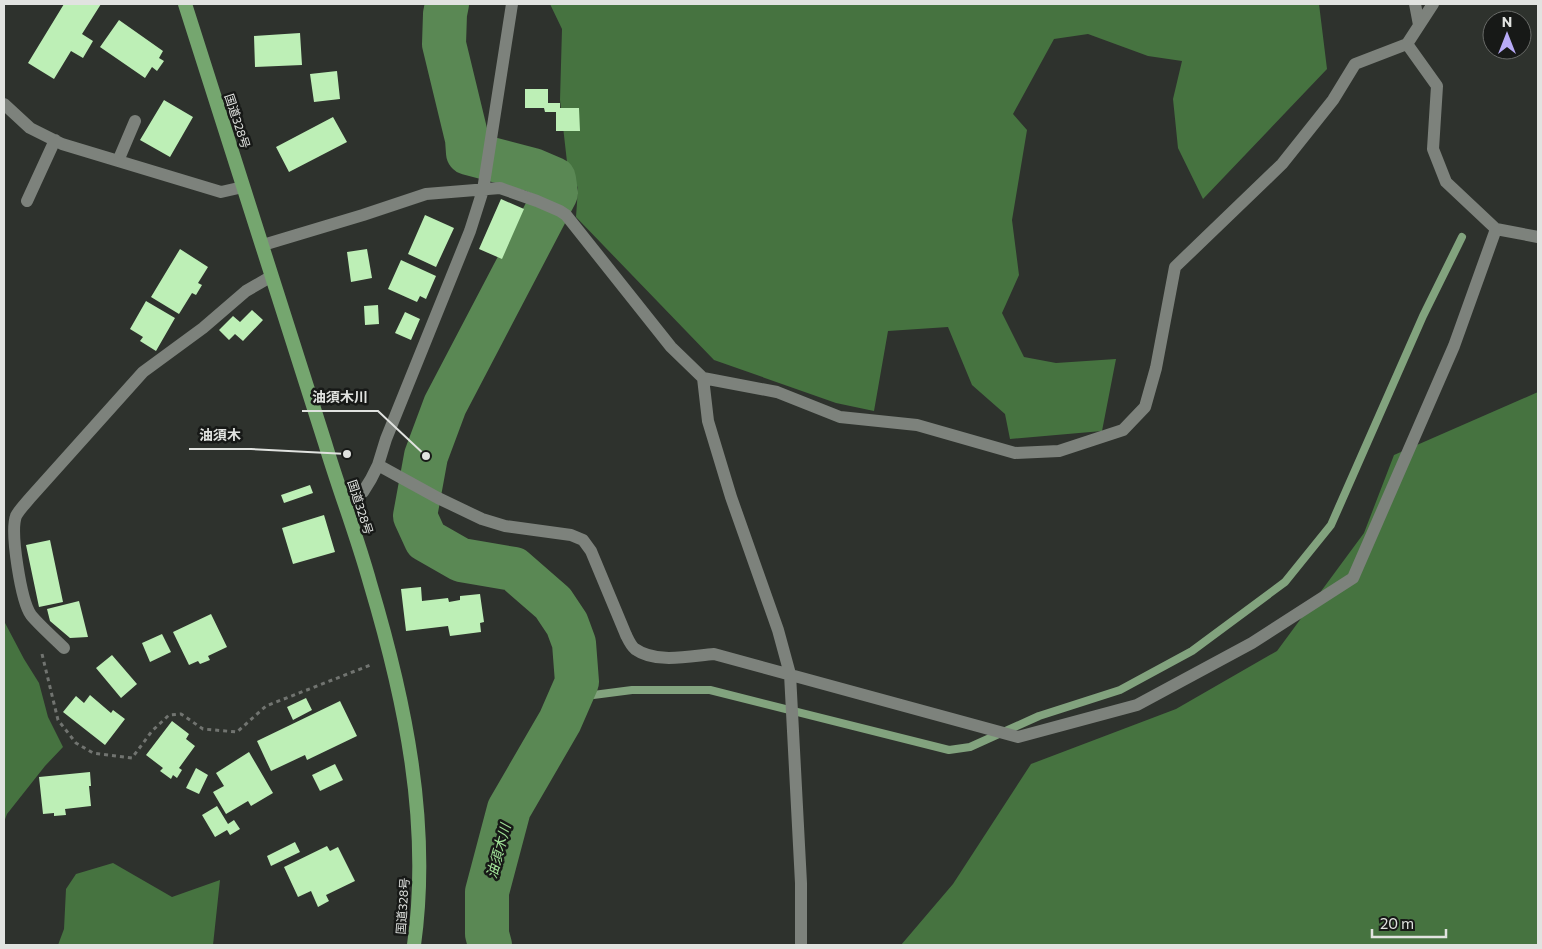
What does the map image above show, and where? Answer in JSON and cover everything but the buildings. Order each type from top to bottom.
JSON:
[{"type":"highway","name":"国道328号","points":[[185,4],[370,582],[406,721],[414,773],[419,859],[419,912],[414,945]]},
{"type":"street","points":[[345,506],[363,492],[378,465],[386,439],[470,231],[483,190],[512,4]]},
{"type":"street","points":[[1416,4],[1419,25]]},
{"type":"street","points":[[263,245],[426,194],[500,188],[537,201],[566,215],[671,347],[703,378],[777,392],[840,417],[917,425],[1014,453],[1059,450],[1124,430],[1145,407],[1156,368],[1175,266],[1282,164],[1333,100],[1355,64],[1407,44],[1433,4]]},
{"type":"street","points":[[1407,44],[1437,86],[1433,148],[1446,182],[1496,229],[1538,237]]},
{"type":"street","points":[[4,104],[30,128],[55,140],[221,192],[243,187]]},
{"type":"street","points":[[118,161],[135,121]]},
{"type":"street","points":[[26,201],[55,140]]},
{"type":"street","points":[[378,465],[438,498],[482,518],[505,526],[558,532],[582,540],[591,551],[633,648],[648,655],[663,657],[714,654],[1018,737],[1137,705],[1252,643],[1353,578],[1454,346],[1496,229]]},
{"type":"street","points":[[64,648],[31,615],[26,604],[16,553],[14,534],[16,517],[30,498],[142,372],[204,328],[246,291],[272,276]]},
{"type":"street","points":[[703,378],[708,421],[731,497],[778,630],[790,674],[802,883],[801,945]]},
{"type":"path","points":[[42,653],[58,720],[76,743],[93,753],[132,758],[152,731],[170,715],[181,714],[203,729],[237,732],[266,706],[390,657]]},
{"type":"green space","points":[[550,4],[1319,4],[1327,69],[1203,199],[1178,148],[1173,99],[1182,61],[1148,56],[1088,34],[1054,39],[1013,114],[1027,130],[1012,220],[1019,275],[1002,313],[1024,357],[1056,363],[1116,359],[1102,431],[1010,439],[1005,414],[972,385],[948,327],[888,331],[874,411],[836,403],[714,360],[576,217],[578,188],[567,162],[560,100],[562,29]]},
{"type":"green space","points":[[1538,392],[1538,945],[901,945],[953,884],[1031,764],[1176,709],[1277,651],[1364,533],[1394,455]]},
{"type":"green space","points":[[4,621],[39,683],[48,717],[63,747],[45,766],[7,814],[4,822]]},
{"type":"green space","points":[[113,863],[172,897],[220,880],[213,945],[58,945],[64,929],[66,889],[76,874]]},
{"type":"waterway","name":"油須木川","points":[[447,4],[444,44],[467,139],[468,153],[533,170],[554,179],[556,193],[445,405],[426,456],[415,516],[426,540],[461,560],[514,569],[553,603],[567,624],[574,643],[577,682],[560,721],[509,809],[487,892],[487,934],[490,945]]},
{"type":"waterway","points":[[570,698],[632,690],[710,690],[949,750],[970,747],[1039,716],[1120,690],[1192,651],[1285,582],[1331,525],[1423,316],[1462,237]]},
{"type":"place","name":"油須木","points":[[347,454]]},
{"type":"place","name":"油須木川","points":[[426,456]]}]
